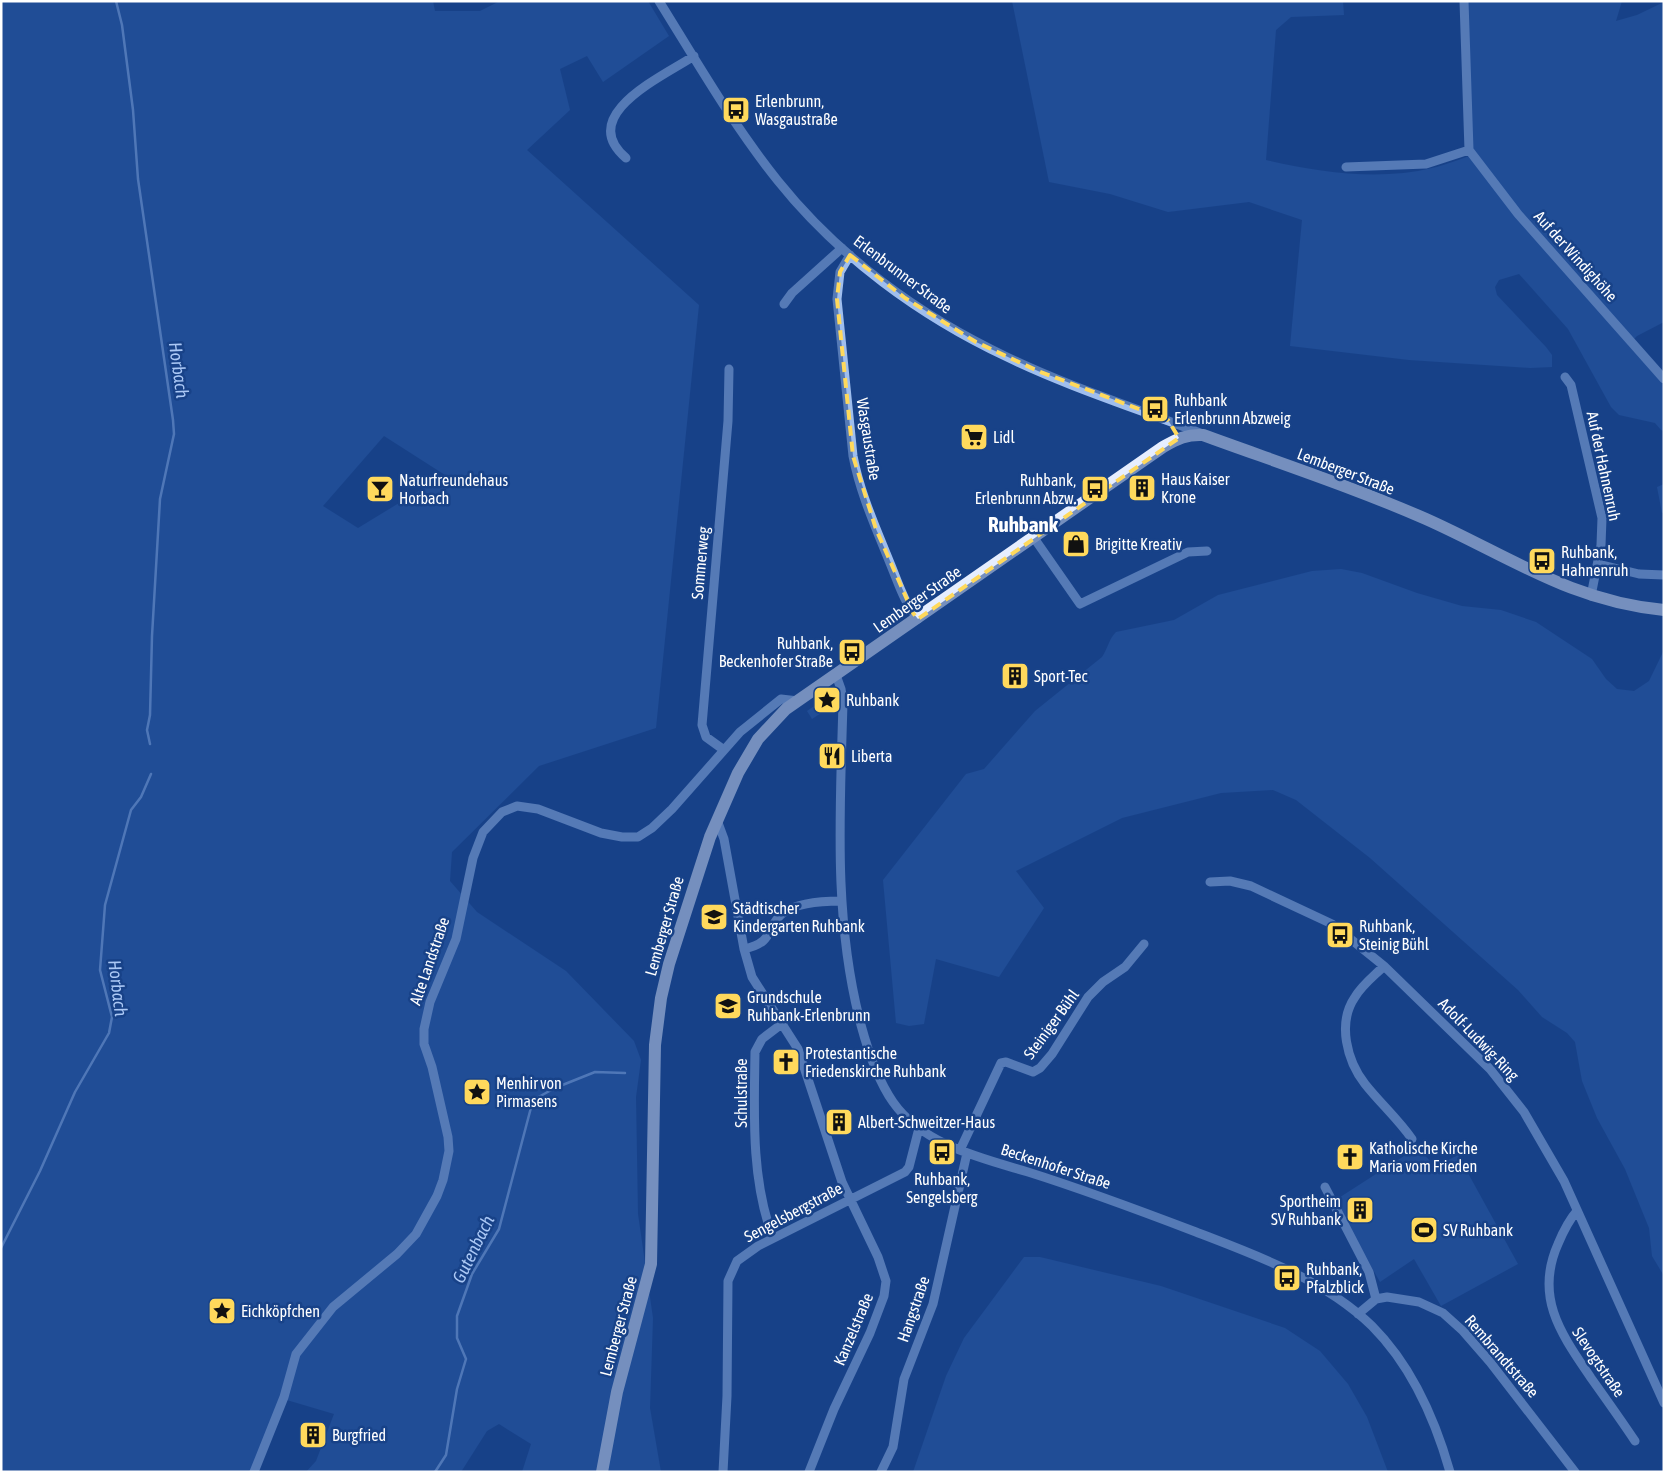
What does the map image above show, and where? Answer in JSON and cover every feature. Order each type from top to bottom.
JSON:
[{"type":"main road","name":"Lemberger Straße","points":[[602,1472],[618,1392],[651,1264],[654,1229],[652,1092],[655,1044],[661,998],[679,926],[717,820],[749,752],[768,727],[798,701],[1178,438],[1203,434],[1417,515],[1560,585],[1591,596],[1635,607],[1664,610]]},
{"type":"street","name":"Erlenbrunner Straße","points":[[659,1],[743,133],[770,170],[795,201],[850,255],[905,298],[976,342],[1038,371],[1203,434]]},
{"type":"street","points":[[1346,167],[1426,164],[1469,150],[1464,1]]},
{"type":"street","points":[[626,158],[618,151],[610,138],[611,123],[617,110],[639,92],[694,56]]},
{"type":"street","name":"Auf der Windighöhe","points":[[1469,150],[1518,214],[1664,379]]},
{"type":"street","points":[[784,304],[792,293],[842,248]]},
{"type":"street","name":"Wasgaustraße","points":[[850,255],[840,272],[838,299],[853,456],[858,481],[876,529],[907,604],[918,619]]},
{"type":"street","name":"Sommerweg","points":[[724,750],[706,737],[702,726],[728,429],[729,369]]},
{"type":"street","name":"Auf der Hahnenruh","points":[[1565,377],[1572,385],[1599,502],[1602,529],[1598,564],[1591,596]]},
{"type":"street","points":[[1168,420],[1178,438]]},
{"type":"street","points":[[1034,538],[1080,604],[1188,552],[1207,551]]},
{"type":"street","points":[[1598,564],[1639,574],[1664,575]]},
{"type":"street","name":"Beckenhofer Straße","points":[[836,675],[841,689],[843,704],[842,925],[851,985],[870,1054],[893,1102],[920,1128],[942,1142],[963,1151],[1092,1192],[1264,1258],[1310,1282],[1358,1314]]},
{"type":"street","name":"Alte Landstraße","points":[[254,1472],[284,1396],[296,1354],[333,1307],[397,1254],[416,1234],[433,1205],[443,1180],[449,1151],[448,1137],[432,1067],[424,1044],[424,1029],[430,1002],[456,939],[474,858],[483,832],[502,812],[517,806],[538,809],[601,833],[622,838],[638,837],[652,828],[672,809],[740,732],[776,702],[787,698],[798,701]]},
{"type":"street","points":[[717,820],[724,839],[744,949],[755,983],[783,1023]]},
{"type":"street","name":"Adolf-Ludwig-Ring","points":[[1210,882],[1221,880],[1241,882],[1304,909],[1332,924],[1384,966],[1463,1040],[1509,1091],[1543,1143],[1577,1211],[1664,1403]]},
{"type":"street","points":[[744,949],[763,942],[786,911],[805,905],[841,901]]},
{"type":"street","name":"Steiniger Bühl","points":[[963,1151],[1001,1063],[1006,1062],[1030,1072],[1036,1072],[1052,1054],[1088,997],[1103,982],[1125,967],[1144,944]]},
{"type":"street","points":[[1384,966],[1354,998],[1347,1014],[1346,1032],[1350,1055],[1359,1075],[1400,1122],[1412,1140]]},
{"type":"street","name":"Kanzelstraße","points":[[783,1023],[798,1049],[849,1199],[884,1272],[886,1288],[870,1333],[834,1409],[809,1472]]},
{"type":"street","name":"Schulstraße","points":[[773,1238],[760,1191],[756,1162],[755,1052],[762,1039],[783,1023]]},
{"type":"street","name":"Sengelsbergstraße","points":[[723,1472],[727,1396],[728,1281],[737,1261],[773,1238],[908,1170],[920,1128]]},
{"type":"street","name":"Hangstraße","points":[[881,1472],[893,1447],[904,1379],[933,1304],[963,1151]]},
{"type":"street","points":[[1325,1187],[1369,1272],[1376,1299],[1358,1314],[1389,1346],[1415,1385],[1436,1430],[1450,1472]]},
{"type":"street","name":"Slevogtstraße","points":[[1577,1211],[1565,1228],[1551,1263],[1549,1288],[1553,1312],[1571,1350],[1635,1441]]},
{"type":"street","name":"Rembrandtstraße","points":[[1376,1299],[1396,1297],[1420,1302],[1443,1313],[1490,1362],[1575,1472]]},
{"type":"highlighted area","points":[[850,255],[905,298],[976,342],[1038,371],[1168,420],[1179,438],[918,619],[913,613],[876,529],[853,456],[837,299],[840,272]]},
{"type":"shaded area","points":[[1,1],[433,1],[435,11],[480,11],[500,1],[648,1],[669,36],[603,82],[587,56],[560,69],[570,110],[527,150],[699,305],[656,728],[539,766],[452,852],[450,881],[477,912],[566,971],[634,1041],[641,1060],[636,1097],[638,1214],[653,1318],[650,1408],[661,1472],[522,1472],[531,1444],[499,1424],[487,1431],[461,1472],[306,1472],[316,1461],[334,1414],[280,1398],[252,1472],[1,1472]],"holes":[[[384,436],[445,475],[358,528],[323,506]]]},
{"type":"shaded area","points":[[1012,1],[1343,1],[1344,15],[1291,17],[1276,30],[1266,160],[1327,171],[1370,174],[1412,172],[1438,167],[1476,154],[1472,149],[1467,1],[1622,1],[1616,21],[1637,15],[1664,2],[1664,322],[1637,336],[1628,345],[1664,385],[1664,431],[1655,423],[1619,415],[1611,407],[1568,329],[1519,274],[1499,280],[1495,287],[1497,295],[1546,347],[1552,355],[1552,367],[1530,368],[1409,360],[1290,346],[1302,220],[1249,202],[1168,212],[1110,194],[1049,182]]},
{"type":"shaded area","points":[[1664,484],[1664,512],[1662,513],[1657,487]]},
{"type":"shaded area","points":[[1341,569],[1362,573],[1417,593],[1462,606],[1501,610],[1536,622],[1592,659],[1606,679],[1617,689],[1634,691],[1649,681],[1664,650],[1664,1276],[1652,1256],[1649,1228],[1625,1169],[1597,1118],[1582,1081],[1575,1042],[1567,1033],[1542,1017],[1518,990],[1370,858],[1296,800],[1273,790],[1221,793],[1122,818],[1016,871],[1044,908],[999,977],[936,959],[924,1024],[909,1026],[896,1023],[883,880],[966,774],[984,769],[1035,711],[1102,657],[1116,632],[1174,620],[1218,595],[1312,571]]},
{"type":"shaded area","points":[[824,699],[830,707],[812,719],[807,711]]},
{"type":"shaded area","name":"SV Ruhbank","points":[[1418,1147],[1435,1167],[1458,1155],[1518,1264],[1441,1306],[1414,1259],[1380,1282],[1334,1201]]},
{"type":"shaded area","points":[[1024,1257],[1040,1257],[1161,1286],[1285,1328],[1320,1351],[1348,1384],[1367,1417],[1388,1472],[913,1472],[946,1376],[964,1338]]},
{"type":"waterway","name":"Horbach","points":[[116,1],[122,25],[133,110],[138,179],[174,434],[160,499],[152,636],[150,715],[147,730],[150,744]]},
{"type":"waterway","name":"Horbach","points":[[1,1248],[40,1171],[75,1092],[109,1033],[112,1017],[100,970],[105,905],[131,810],[141,797],[151,774]]},
{"type":"waterway","name":"Gutenbach","points":[[435,1472],[446,1455],[457,1389],[466,1359],[457,1338],[457,1316],[472,1274],[499,1229],[533,1100],[555,1088],[595,1072],[625,1073]]},
{"type":"place","name":"Erlenbrunn, Wasgaustraße","points":[[736,110]]},
{"type":"place","name":"Ruhbank Erlenbrunn Abzweig","points":[[1155,409]]},
{"type":"place","name":"Lidl","points":[[974,437]]},
{"type":"place","name":"Haus Kaiser Krone","points":[[1142,488]]},
{"type":"place","name":"Naturfreundehaus Horbach","points":[[380,489]]},
{"type":"place","name":"Ruhbank, Erlenbrunn Abzw.","points":[[1095,489]]},
{"type":"place","name":"Brigitte Kreativ","points":[[1076,544]]},
{"type":"place","name":"Ruhbank, Hahnenruh","points":[[1542,561]]},
{"type":"place","name":"Ruhbank, Beckenhofer Straße","points":[[852,652]]},
{"type":"place","name":"Sport-Tec","points":[[1015,676]]},
{"type":"place","name":"Ruhbank","points":[[827,700]]},
{"type":"place","name":"Liberta","points":[[832,756]]},
{"type":"place","name":"Städtischer Kindergarten Ruhbank","points":[[714,917]]},
{"type":"place","name":"Ruhbank, Steinig Bühl","points":[[1340,935]]},
{"type":"place","name":"Grundschule Ruhbank-Erlenbrunn","points":[[728,1006]]},
{"type":"place","name":"Protestantische Friedenskirche Ruhbank","points":[[786,1062]]},
{"type":"place","name":"Menhir von Pirmasens","points":[[477,1092]]},
{"type":"place","name":"Albert-Schweitzer-Haus","points":[[839,1122]]},
{"type":"place","name":"Ruhbank, Sengelsberg","points":[[942,1152]]},
{"type":"place","name":"Katholische Kirche Maria vom Frieden","points":[[1350,1157]]},
{"type":"place","name":"Sportheim SV Ruhbank","points":[[1360,1210]]},
{"type":"place","name":"SV Ruhbank","points":[[1424,1230]]},
{"type":"place","name":"Ruhbank, Pfalzblick","points":[[1287,1278]]},
{"type":"place","name":"Eichköpfchen","points":[[222,1311]]},
{"type":"place","name":"Burgfried","points":[[313,1435]]},
{"type":"district","name":"Ruhbank","points":[[1023,524]]}]
